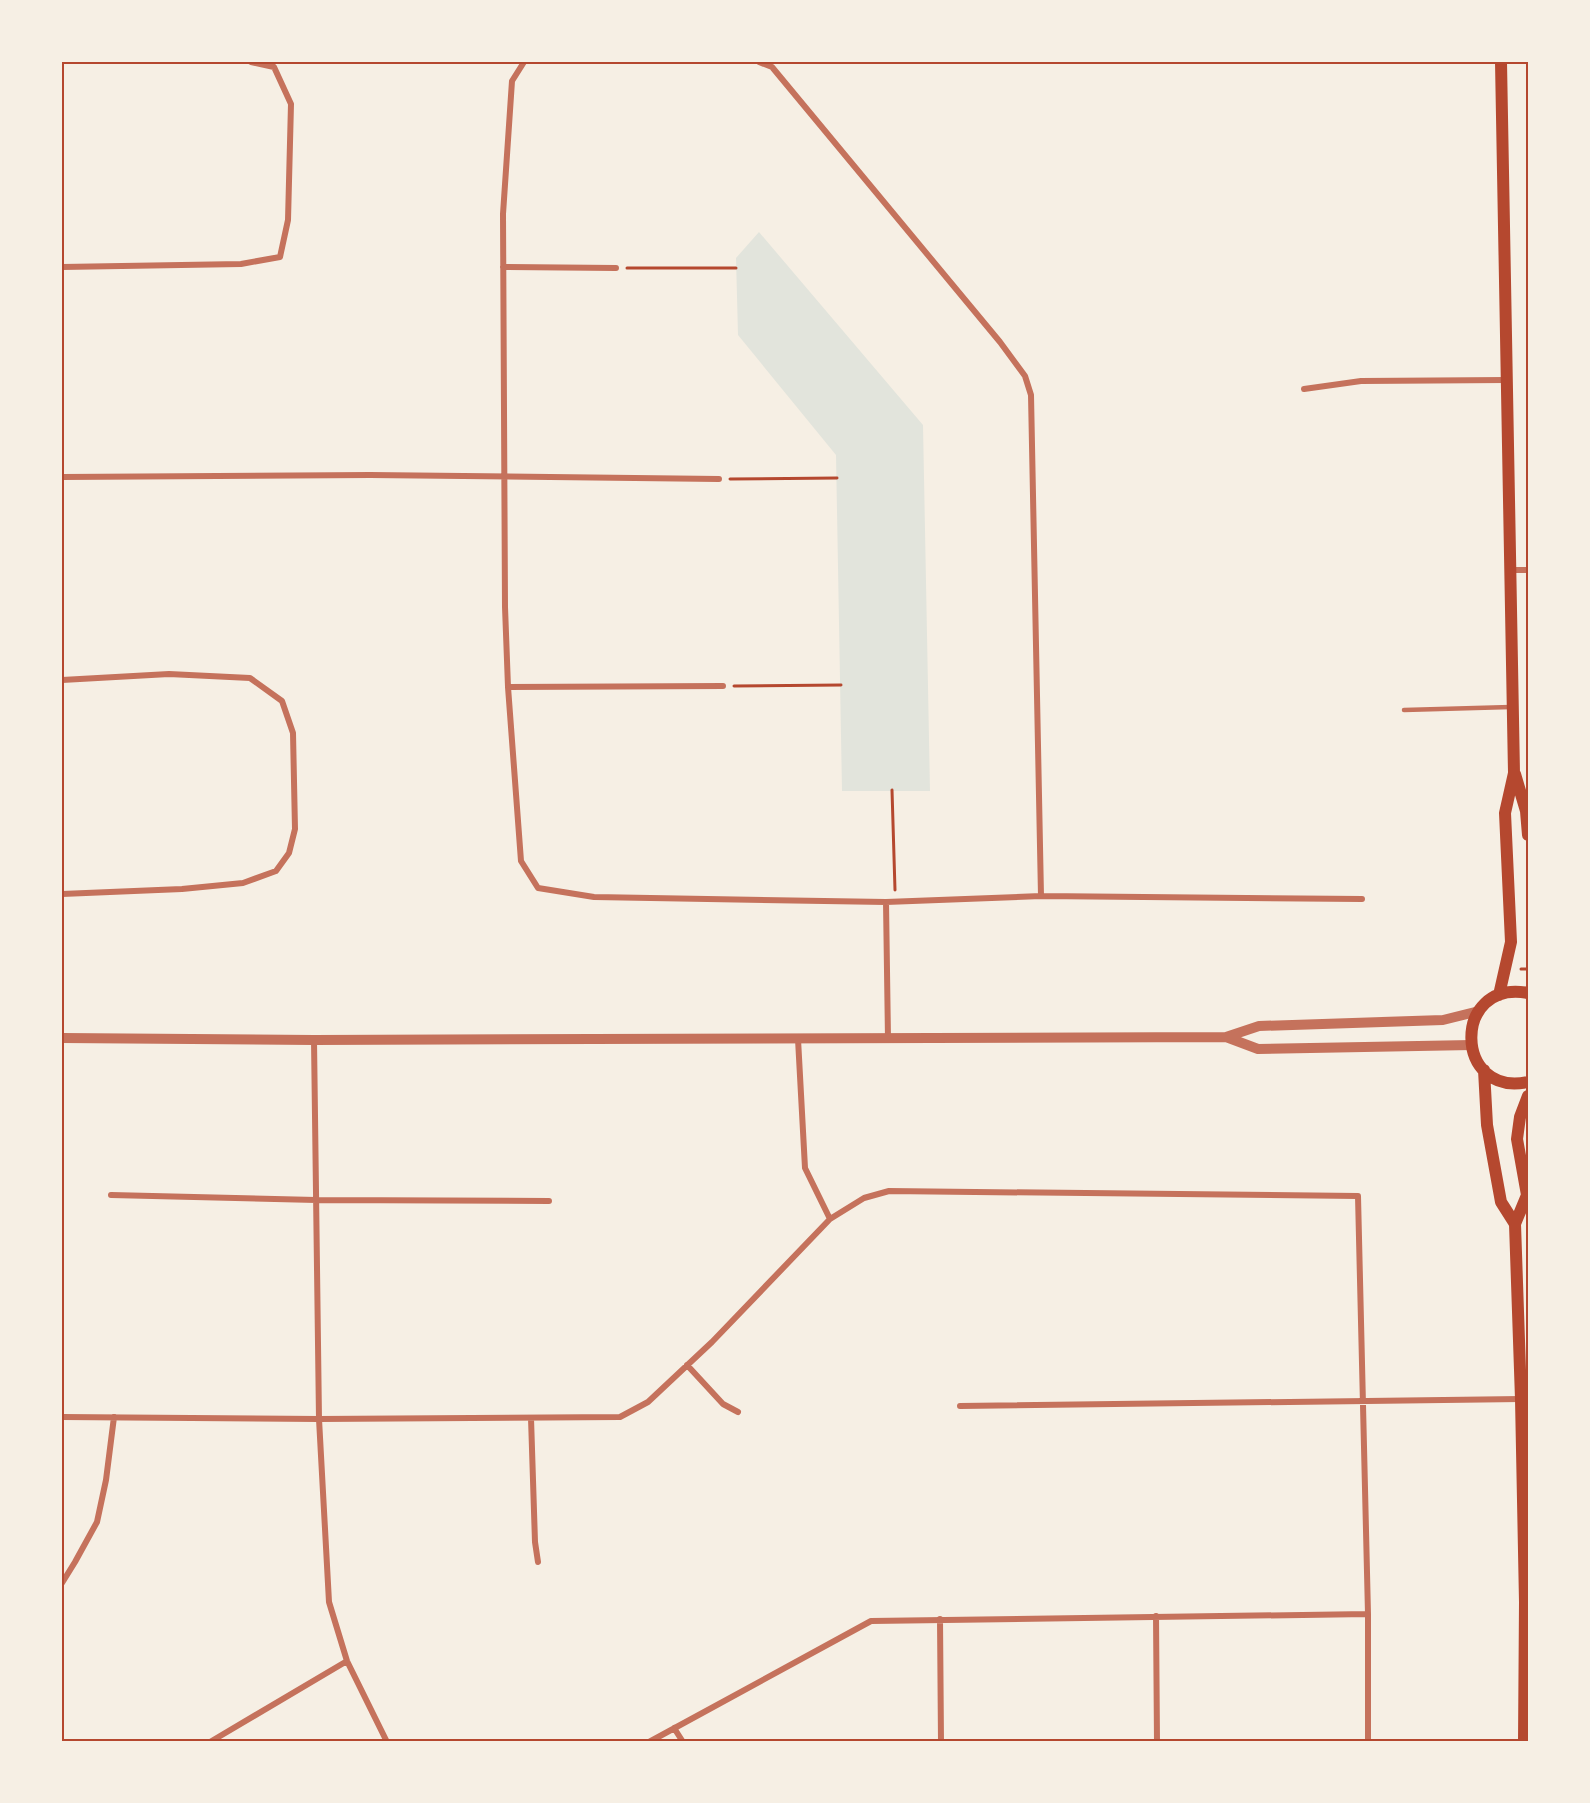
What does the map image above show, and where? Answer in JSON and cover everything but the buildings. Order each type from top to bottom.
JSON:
[{"type":"main road","points":[[1499,995],[1511,942],[1505,813],[1514,773],[1501,62]]},
{"type":"main road","points":[[1514,773],[1526,811],[1528,835]]},
{"type":"main road","points":[[1528,993],[1518,991],[1499,995],[1489,1000],[1479,1011],[1472,1024],[1470,1039],[1473,1053],[1480,1066],[1491,1076],[1504,1083],[1528,1082]]},
{"type":"main road","points":[[1484,1070],[1487,1125],[1501,1202],[1515,1224]]},
{"type":"main road","points":[[1524,1742],[1527,1602],[1515,1224],[1527,1195],[1517,1139],[1520,1117],[1528,1096]]},
{"type":"street","points":[[62,267],[241,264],[280,257],[288,220],[291,104],[274,67],[250,62]]},
{"type":"street","points":[[524,62],[512,81],[503,214],[505,607],[508,687],[521,861],[538,888],[594,897],[886,902],[1041,896],[1362,899]]},
{"type":"street","points":[[759,62],[772,68],[1000,342],[1025,376],[1031,395],[1041,896]]},
{"type":"street","points":[[503,267],[616,268]]},
{"type":"street","points":[[1304,389],[1361,381],[1506,380]]},
{"type":"street","points":[[62,477],[504,476],[719,479]]},
{"type":"street","points":[[1511,570],[1528,570]]},
{"type":"street","points":[[62,680],[169,674],[250,678],[282,701],[293,733],[295,829],[289,853],[276,871],[243,883],[182,889],[62,894]]},
{"type":"street","points":[[508,687],[723,686]]},
{"type":"street","points":[[886,902],[888,1039]]},
{"type":"street","points":[[62,1038],[314,1040],[1227,1037],[1259,1026],[1443,1020],[1479,1011]]},
{"type":"street","points":[[1227,1037],[1258,1049],[1472,1045]]},
{"type":"street","points":[[798,1039],[805,1168],[830,1219]]},
{"type":"street","points":[[314,1040],[319,1419],[329,1602],[347,1661],[387,1742]]},
{"type":"street","points":[[62,1417],[319,1419],[620,1417],[648,1402],[830,1219],[864,1198],[889,1191],[1358,1196],[1368,1614],[1368,1742]]},
{"type":"street","points":[[111,1195],[316,1200],[549,1201]]},
{"type":"street","points":[[687,1365],[723,1404],[738,1412]]},
{"type":"street","points":[[960,1406],[1521,1399]]},
{"type":"street","points":[[62,1583],[97,1522],[106,1480],[114,1417]]},
{"type":"street","points":[[531,1418],[535,1542],[538,1562]]},
{"type":"street","points":[[650,1742],[871,1620],[1368,1614]]},
{"type":"street","points":[[1156,1616],[1157,1742]]},
{"type":"street","points":[[940,1619],[940,1742]]},
{"type":"street","points":[[210,1742],[347,1661]]},
{"type":"street","points":[[674,1728],[682,1742]]},
{"type":"lane","points":[[1404,710],[1513,706]]},
{"type":"path","points":[[616,268],[736,268]]},
{"type":"path","points":[[719,479],[837,478]]},
{"type":"path","points":[[723,686],[841,685]]},
{"type":"path","points":[[892,790],[895,901]]},
{"type":"path","points":[[1519,969],[1528,969]]},
{"type":"shaded area","points":[[759,232],[923,425],[930,791],[842,791],[836,455],[738,335],[736,258]]}]
